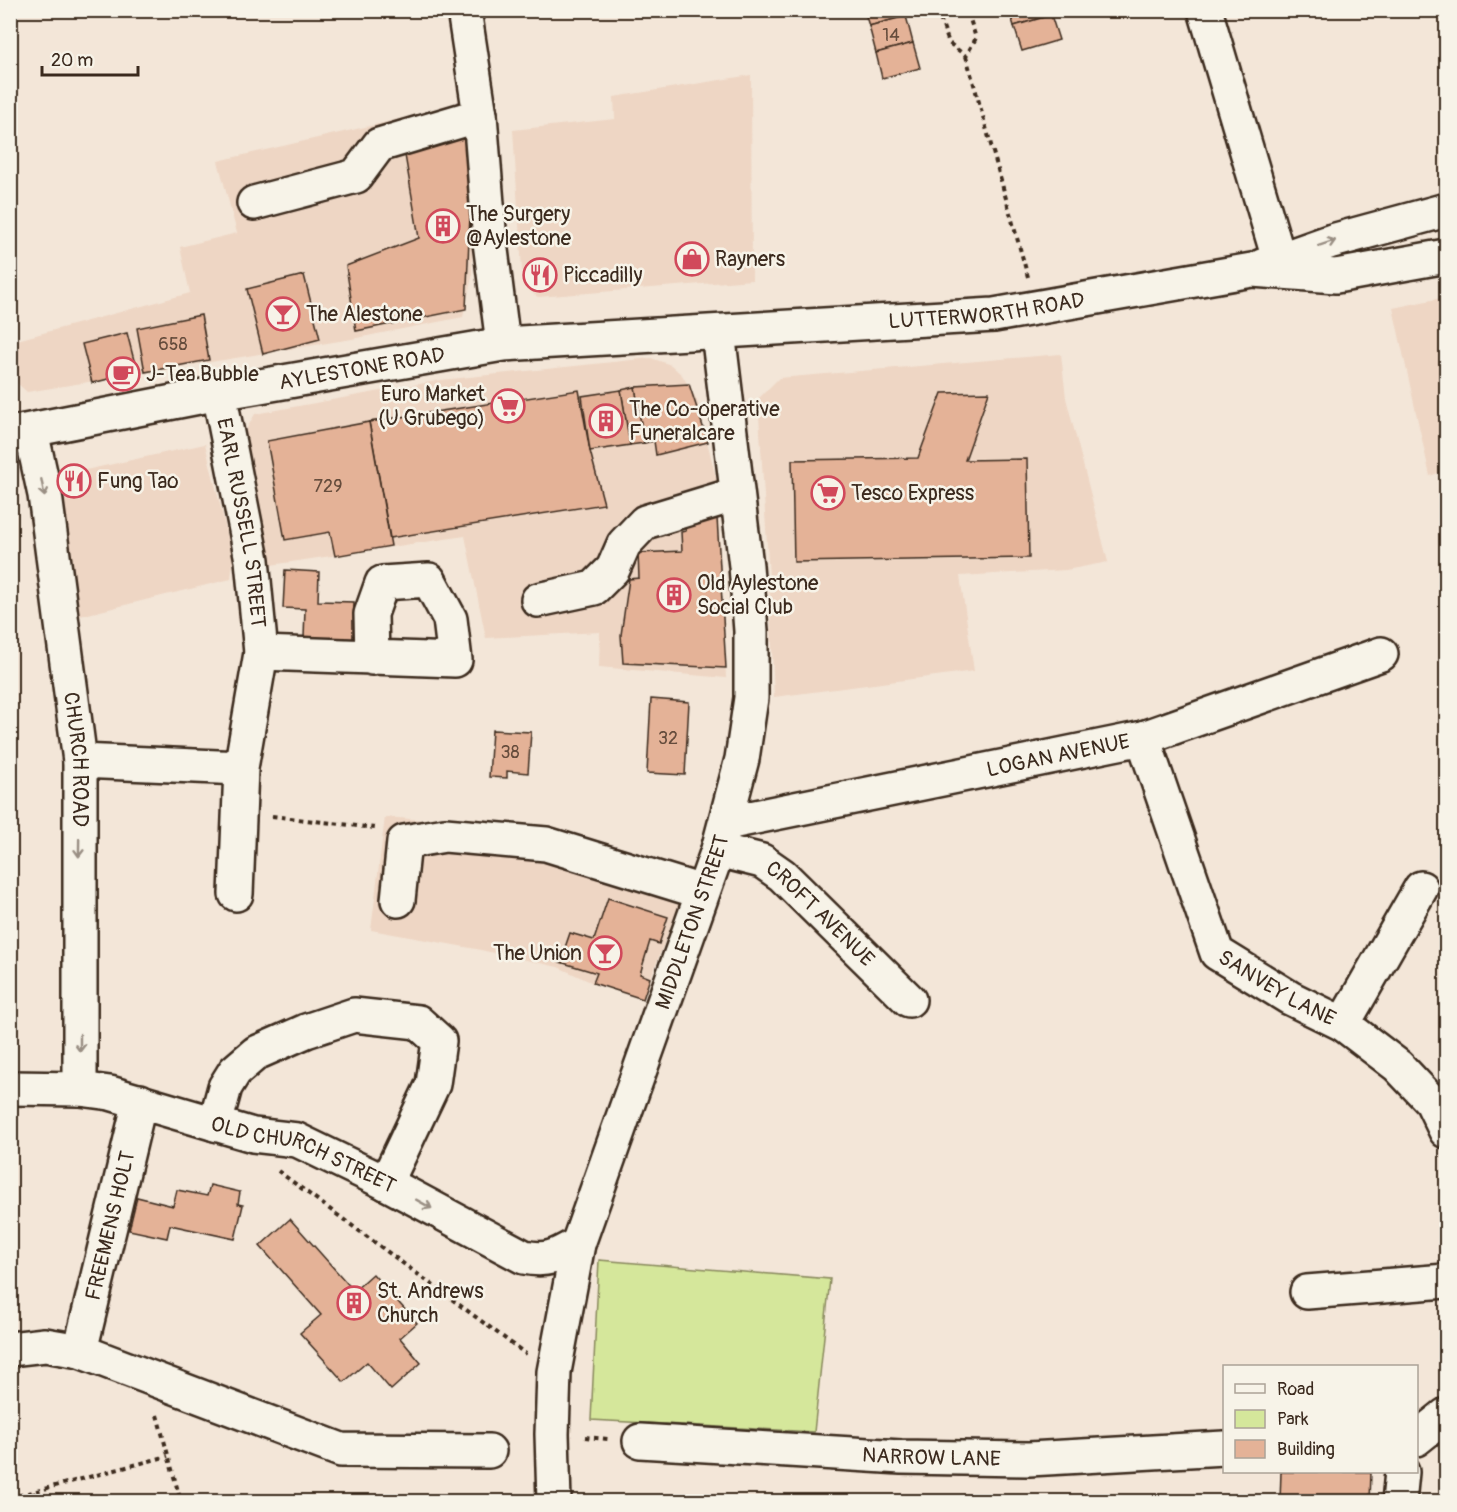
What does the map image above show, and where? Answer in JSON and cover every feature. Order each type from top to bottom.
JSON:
[{"type":"street","points":[[464,10],[480,115],[490,242],[503,344]]},
{"type":"street","points":[[1205,10],[1266,264]]},
{"type":"street","points":[[254,203],[356,176],[379,145],[480,115]]},
{"type":"street","name":"LUTTERWORTH ROAD","points":[[718,332],[994,315],[1266,264],[1390,224],[1446,210]]},
{"type":"street","points":[[1390,224],[1398,264]]},
{"type":"street","name":"LUTTERWORTH ROAD","points":[[1266,264],[1336,276],[1446,256]]},
{"type":"street","name":"AYLESTONE ROAD","points":[[21,432],[219,393],[503,344],[718,332]]},
{"type":"street","name":"MIDDLETON STREET","points":[[554,1502],[552,1434],[554,1372],[578,1244],[722,836],[742,759],[751,698],[751,631],[746,566],[718,332]]},
{"type":"street","name":"EARL RUSSELL STREET","points":[[219,393],[252,560],[261,653],[241,768],[236,894]]},
{"type":"street","name":"CHURCH ROAD","points":[[21,432],[45,495],[80,761],[80,1089]]},
{"type":"street","points":[[538,600],[594,588],[613,569],[624,544],[645,522],[737,494]]},
{"type":"street","name":"EARL RUSSELL STREET","points":[[261,653],[372,658],[455,660],[450,619],[429,580],[382,583],[371,614],[372,658]]},
{"type":"street","name":"LOGAN AVENUE","points":[[722,836],[1143,738],[1381,654]]},
{"type":"street","name":"SANVEY LANE","points":[[1143,738],[1217,953],[1290,998],[1343,1024],[1398,1066],[1432,1102],[1446,1131]]},
{"type":"street","points":[[80,761],[241,768]]},
{"type":"street","points":[[398,900],[404,842],[446,836],[546,844],[702,892]]},
{"type":"street","name":"CROFT AVENUE","points":[[722,836],[782,875],[909,1000]]},
{"type":"street","points":[[1343,1024],[1421,888]]},
{"type":"street","points":[[214,1124],[225,1087],[235,1071],[256,1053],[306,1031],[354,1015],[418,1022],[439,1041],[434,1084],[386,1183]]},
{"type":"street","name":"OLD CHURCH STREET","points":[[10,1088],[80,1089],[110,1093],[253,1135],[297,1140],[386,1183],[524,1257],[538,1260],[550,1259],[578,1244]]},
{"type":"street","name":"FREEMENS HOLT","points":[[80,1351],[140,1101]]},
{"type":"street","points":[[1307,1292],[1446,1281]]},
{"type":"street","points":[[10,1349],[45,1345],[80,1351],[341,1450],[489,1451]]},
{"type":"street","points":[[1418,1437],[1446,1415]]},
{"type":"street","name":"NARROW LANE","points":[[640,1441],[901,1457],[1029,1459],[1223,1448]]},
{"type":"street","points":[[1400,1502],[1402,1473]]},
{"type":"path","points":[[937,10],[949,43],[966,56],[1036,307]]},
{"type":"path","points":[[966,56],[976,38],[967,10]]},
{"type":"path","points":[[239,812],[389,830],[404,842]]},
{"type":"path","points":[[253,1135],[259,1157],[539,1365],[554,1372]]},
{"type":"path","points":[[146,1375],[181,1502]]},
{"type":"path","points":[[552,1434],[640,1441]]},
{"type":"path","points":[[10,1498],[168,1456]]},
{"type":"path","points":[[33,1492],[36,1502]]},
{"type":"shaded area","points":[[751,75],[752,280],[538,297],[523,286],[513,130],[615,119],[614,97]]},
{"type":"shaded area","points":[[452,107],[473,226],[472,277],[463,317],[352,339],[27,392],[17,383],[10,342],[190,293],[180,247],[237,233],[218,161]]},
{"type":"shaded area","points":[[1446,297],[1446,470],[1430,476],[1393,308]]},
{"type":"shaded area","points":[[1061,354],[1066,398],[1108,562],[1066,570],[960,576],[974,671],[774,697],[758,399],[779,378]]},
{"type":"shaded area","points":[[651,358],[671,365],[682,375],[697,400],[717,482],[726,678],[599,667],[600,632],[486,638],[465,536],[271,565],[244,433],[255,414],[441,380]]},
{"type":"shaded area","points":[[205,444],[233,557],[231,579],[76,617],[58,476]]},
{"type":"shaded area","points":[[385,817],[491,825],[693,868],[643,998],[593,983],[558,967],[371,930]]},
{"type":"green space","points":[[599,1260],[830,1279],[814,1432],[591,1420]]},
{"type":"building","points":[[864,10],[904,10],[906,16],[869,26]]},
{"type":"building","points":[[1009,10],[1050,10],[1051,15],[1014,26]]},
{"type":"building","points":[[1051,15],[1059,40],[1022,51],[1014,26]]},
{"type":"building","points":[[906,16],[913,43],[876,53],[869,26]]},
{"type":"building","points":[[913,43],[920,68],[882,78],[876,53]]},
{"type":"building","name":"The Surgery @Aylestone","points":[[465,135],[470,215],[466,309],[356,331],[346,266],[419,238],[404,149]]},
{"type":"building","name":"The Alestone","points":[[304,275],[320,339],[263,354],[247,289]]},
{"type":"building","points":[[201,315],[209,360],[145,372],[137,328]]},
{"type":"building","points":[[127,333],[137,372],[92,383],[82,344]]},
{"type":"building","points":[[689,384],[708,442],[656,455],[654,441],[644,443],[635,387]]},
{"type":"building","points":[[635,387],[644,443],[630,445],[621,390]]},
{"type":"building","points":[[579,390],[590,451],[604,504],[390,538],[369,422]]},
{"type":"building","name":"The Co-operative Funeralcare","points":[[621,390],[630,445],[590,451],[582,396]]},
{"type":"building","points":[[989,392],[965,460],[1027,459],[1029,558],[794,562],[792,460],[918,458],[942,393]]},
{"type":"building","points":[[369,422],[391,546],[335,556],[330,532],[285,540],[267,441]]},
{"type":"building","name":"Old Aylestone Social Club","points":[[717,518],[726,668],[623,663],[621,635],[629,579],[639,578],[638,553],[682,551],[681,532],[686,531],[685,520]]},
{"type":"building","points":[[285,570],[319,572],[318,601],[354,602],[353,640],[304,638],[305,609],[283,608]]},
{"type":"building","points":[[651,699],[689,702],[685,775],[647,773]]},
{"type":"building","points":[[492,730],[531,732],[528,773],[507,771],[507,778],[489,777]]},
{"type":"building","name":"The Union","points":[[608,898],[668,917],[659,944],[650,941],[640,974],[650,978],[643,999],[593,983],[597,973],[560,962],[570,933],[594,940]]},
{"type":"building","points":[[210,1185],[240,1192],[238,1204],[243,1205],[235,1239],[170,1225],[167,1238],[129,1230],[137,1197],[173,1206],[177,1190],[207,1196]]},
{"type":"building","name":"St. Andrews Church","points":[[290,1219],[354,1291],[373,1274],[417,1323],[400,1338],[421,1363],[391,1390],[367,1362],[344,1382],[300,1333],[321,1315],[260,1246]]},
{"type":"building","points":[[1281,1473],[1371,1473],[1370,1502],[1280,1502]]},
{"type":"place","name":"The Surgery @Aylestone","points":[[443,226]]},
{"type":"place","name":"Rayners","points":[[692,259]]},
{"type":"place","name":"Piccadilly","points":[[540,275]]},
{"type":"place","name":"The Alestone","points":[[283,314]]},
{"type":"place","name":"J-Tea Bubble","points":[[123,374]]},
{"type":"place","name":"Euro Market (U Grubego)","points":[[508,406]]},
{"type":"place","name":"The Co-operative Funeralcare","points":[[606,421]]},
{"type":"place","name":"Fung Tao","points":[[74,481]]},
{"type":"place","name":"Tesco Express","points":[[828,493]]},
{"type":"place","name":"Old Aylestone Social Club","points":[[674,595]]},
{"type":"place","name":"The Union","points":[[605,953]]},
{"type":"place","name":"St. Andrews Church","points":[[354,1303]]}]
